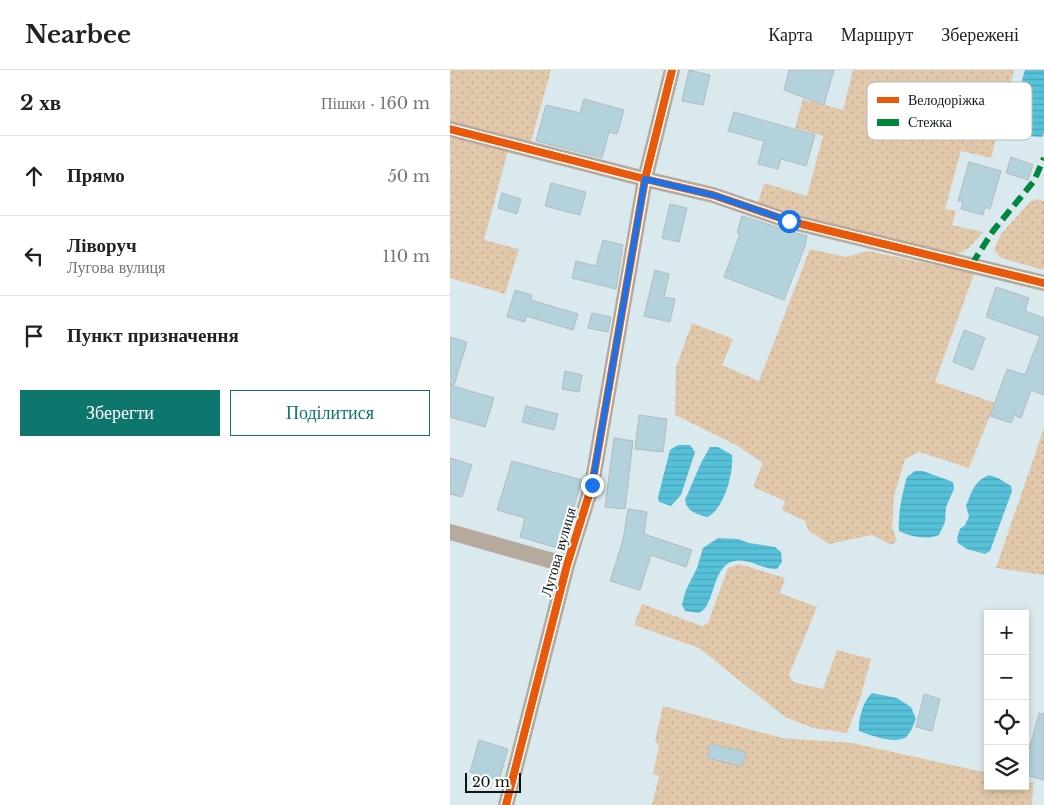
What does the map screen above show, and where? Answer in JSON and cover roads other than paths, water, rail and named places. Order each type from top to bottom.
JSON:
[{"type":"street","name":"Лугова вулиця","points":[[506,805],[567,565],[592,485],[645,179],[672,70]]},
{"type":"street","points":[[450,128],[713,195],[789,221],[1044,282]]},
{"type":"street","points":[[450,532],[567,565]]},
{"type":"water","points":[[1025,70],[1044,70],[1044,133],[1042,137],[1032,136],[1032,82],[1022,82]]},
{"type":"water","points":[[678,445],[690,445],[695,452],[681,495],[671,506],[659,502],[658,497],[670,450]]},
{"type":"water","points":[[710,447],[718,447],[732,455],[732,462],[727,490],[723,499],[713,513],[707,517],[690,510],[685,500]]},
{"type":"water","points":[[915,471],[923,471],[953,482],[954,489],[946,507],[945,522],[939,535],[919,537],[899,531],[900,510],[905,483],[907,477]]},
{"type":"water","points":[[989,475],[1011,486],[1012,491],[990,551],[985,554],[967,549],[958,543],[957,538],[960,529],[965,525],[969,516],[966,506],[972,492],[980,480]]},
{"type":"water","points":[[718,538],[738,539],[749,543],[775,547],[781,552],[782,562],[777,569],[766,568],[746,561],[729,563],[720,573],[705,608],[699,613],[685,611],[682,604],[686,590],[697,568],[703,548]]},
{"type":"water","points":[[872,693],[897,698],[911,707],[916,719],[906,737],[889,740],[859,731],[862,711]]}]
